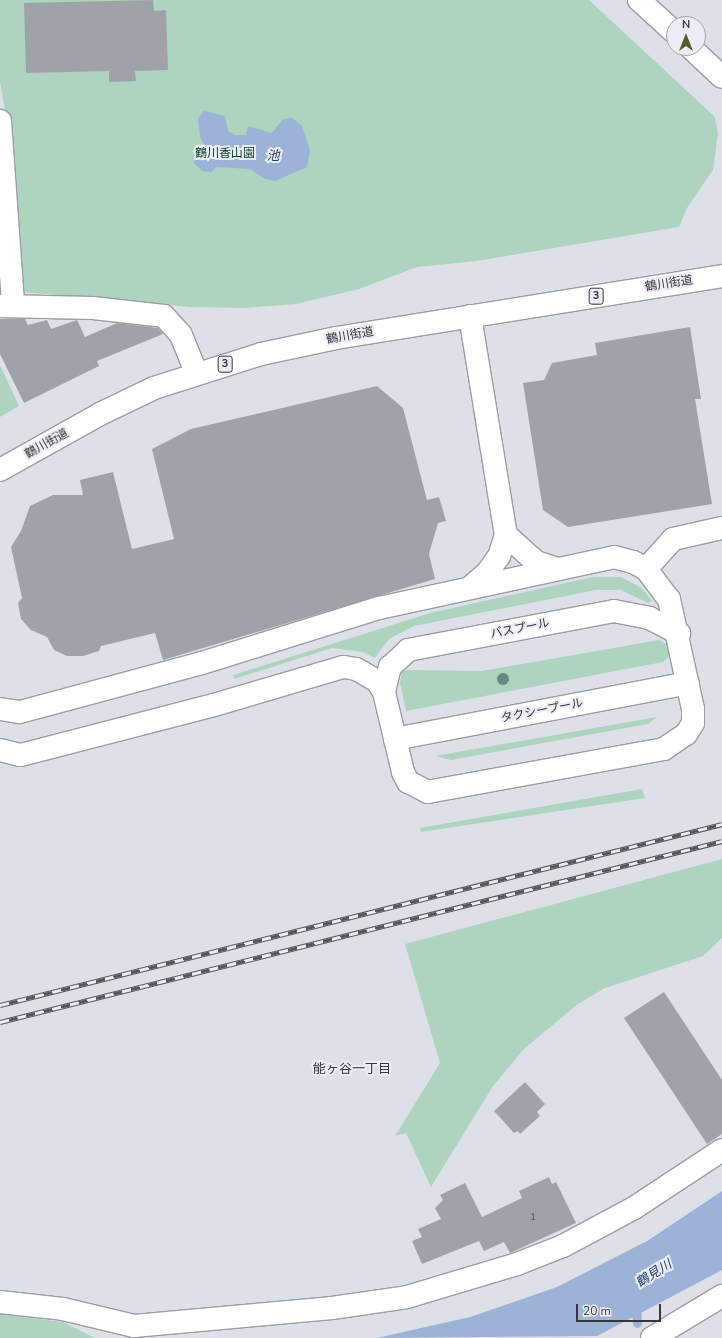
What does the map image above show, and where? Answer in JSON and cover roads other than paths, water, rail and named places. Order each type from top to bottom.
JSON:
[{"type":"street","points":[[639,0],[666,25]]},
{"type":"street","points":[[700,56],[722,77]]},
{"type":"street","points":[[0,121],[6,305],[164,316],[181,336],[196,372]]},
{"type":"street","name":"鶴川街道","points":[[0,470],[100,414],[196,372],[261,354],[336,338],[722,276]]},
{"type":"street","points":[[470,316],[506,535],[499,556],[488,572],[472,586]]},
{"type":"street","points":[[646,569],[673,539],[722,528]]},
{"type":"street","points":[[506,535],[536,562],[556,568]]},
{"type":"street","points":[[0,709],[20,712],[202,664],[379,608],[472,586],[614,557],[633,562],[646,569],[669,599],[679,633],[688,683],[692,723],[677,743],[664,749],[428,792],[408,782],[395,739],[384,692],[377,680],[368,674],[342,667],[214,705],[20,755],[0,750]]},
{"type":"street","name":"バスプール","points":[[384,692],[390,667],[408,650],[614,611],[649,618],[679,633]]},
{"type":"street","name":"タクシープール","points":[[395,739],[688,683]]},
{"type":"street","points":[[0,1302],[34,1304],[128,1325],[147,1332],[375,1302],[470,1279],[523,1262],[588,1234],[722,1150]]},
{"type":"street","points":[[652,1338],[722,1296]]},
{"type":"water","name":"池","points":[[204,111],[225,116],[228,131],[235,135],[246,135],[248,126],[272,133],[282,120],[291,117],[302,126],[310,150],[307,167],[275,181],[265,179],[250,169],[216,167],[212,172],[202,171],[193,162],[207,150],[200,137],[198,118]]},
{"type":"water","name":"鶴見川","points":[[722,1191],[722,1270],[597,1336],[377,1338],[470,1317],[557,1287],[647,1241]]},
{"type":"waterway","points":[[636,1304],[637,1323]]},
{"type":"railway","points":[[0,1005],[722,824]]},
{"type":"railway","points":[[0,1022],[722,841]]},
{"type":"district","name":"能ヶ谷一丁目","points":[[352,1069]]},
{"type":"park label","name":"鶴川香山園","points":[[225,154]]}]
